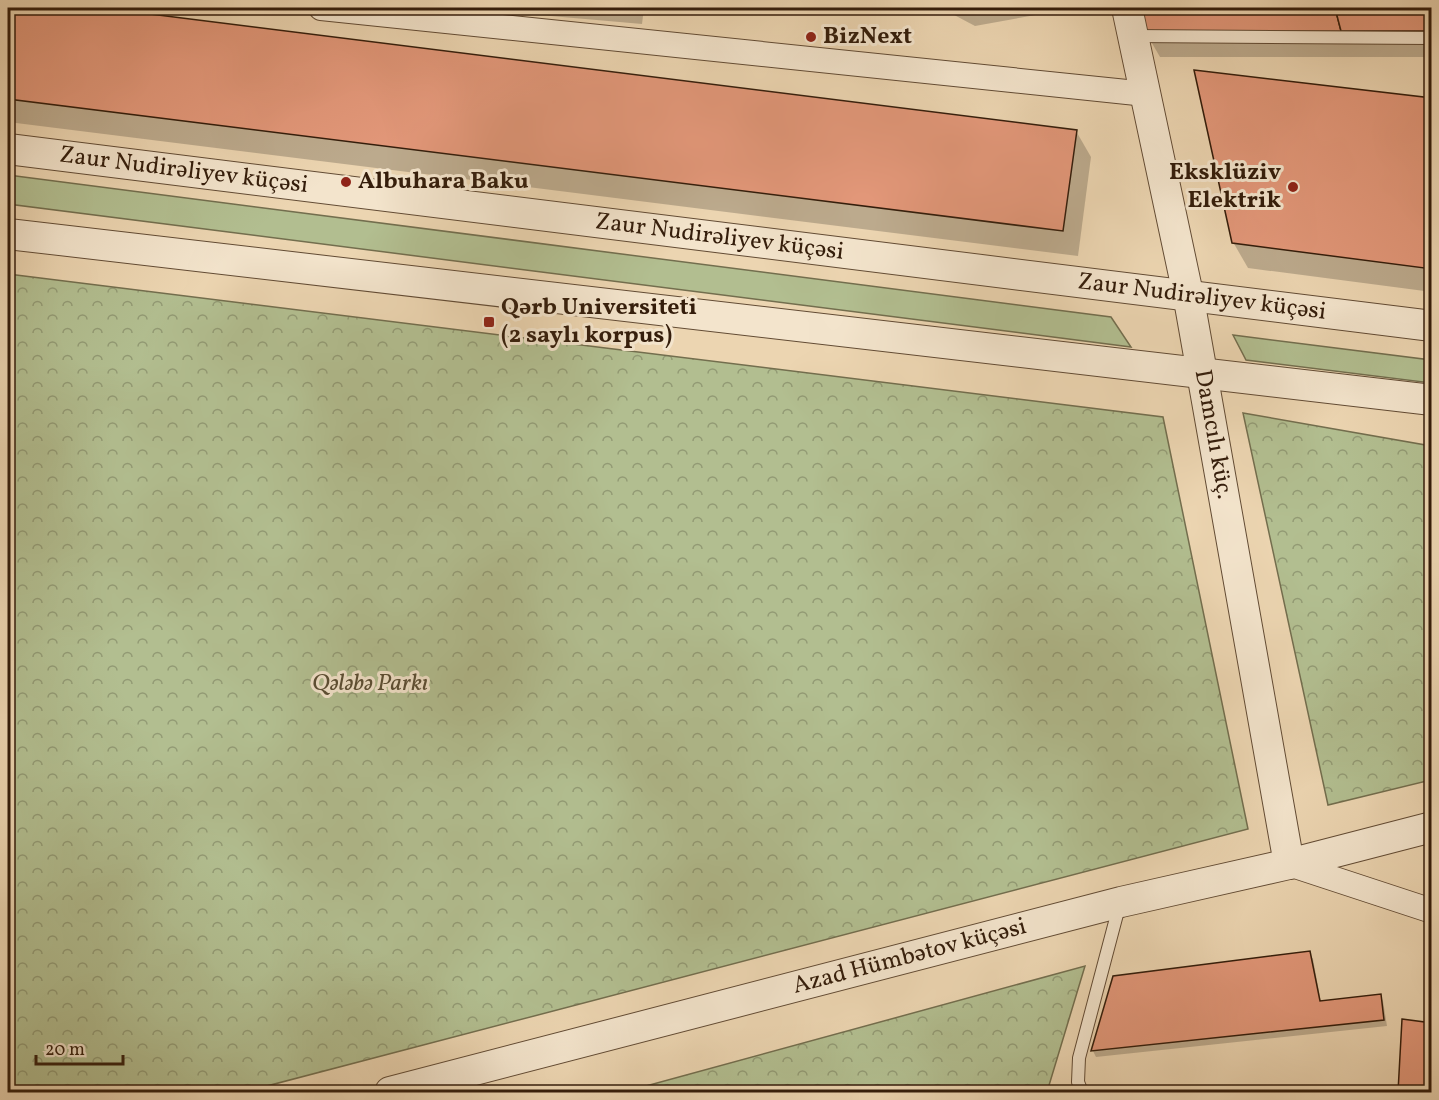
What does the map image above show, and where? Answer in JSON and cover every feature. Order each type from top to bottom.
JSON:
[{"type":"street","points":[[321,8],[1146,94]]},
{"type":"street","name":"Damcılı küç.","points":[[1126,8],[1188,294],[1289,864]]},
{"type":"street","name":"Zaur Nudirəliyev küçəsi","points":[[8,149],[1431,326]]},
{"type":"street","points":[[8,234],[1431,400]]},
{"type":"street","name":"Azad Hümbətov küçəsi","points":[[390,1092],[1121,902],[1289,864],[1431,827]]},
{"type":"street","points":[[1289,864],[1431,911]]},
{"type":"lane","points":[[1133,36],[1431,38]]},
{"type":"lane","points":[[1082,1092],[1078,1082],[1079,1058],[1121,902]]},
{"type":"green space","points":[[8,175],[1111,317],[1131,347],[8,204]]},
{"type":"green space","name":"Qələbə Parkı","points":[[8,274],[1163,417],[1248,829],[244,1092],[8,1092]]},
{"type":"green space","points":[[1233,335],[1431,360],[1431,383],[1246,360]]},
{"type":"green space","points":[[1243,413],[1431,446],[1431,780],[1328,805]]},
{"type":"green space","points":[[1085,966],[1047,1092],[624,1092]]},
{"type":"building","points":[[8,8],[102,8],[1077,130],[1063,231],[8,99]]},
{"type":"building","points":[[1138,8],[1335,8],[1341,31],[1143,32]]},
{"type":"building","points":[[1335,8],[1432,8],[1432,31],[1341,31]]},
{"type":"building","points":[[1194,70],[1432,98],[1432,269],[1232,243]]},
{"type":"building","points":[[1310,951],[1320,1001],[1381,994],[1384,1020],[1091,1051],[1113,976]]},
{"type":"building","points":[[1402,1019],[1432,1023],[1432,1092],[1398,1092]]},
{"type":"place","name":"BizNext","points":[[811,37]]},
{"type":"place","name":"Albuhara Baku","points":[[346,182]]},
{"type":"place","name":"Eksklüziv Elektrik","points":[[1293,187]]},
{"type":"place","name":"Qərb Universiteti (2 saylı korpus)","points":[[489,322]]}]
